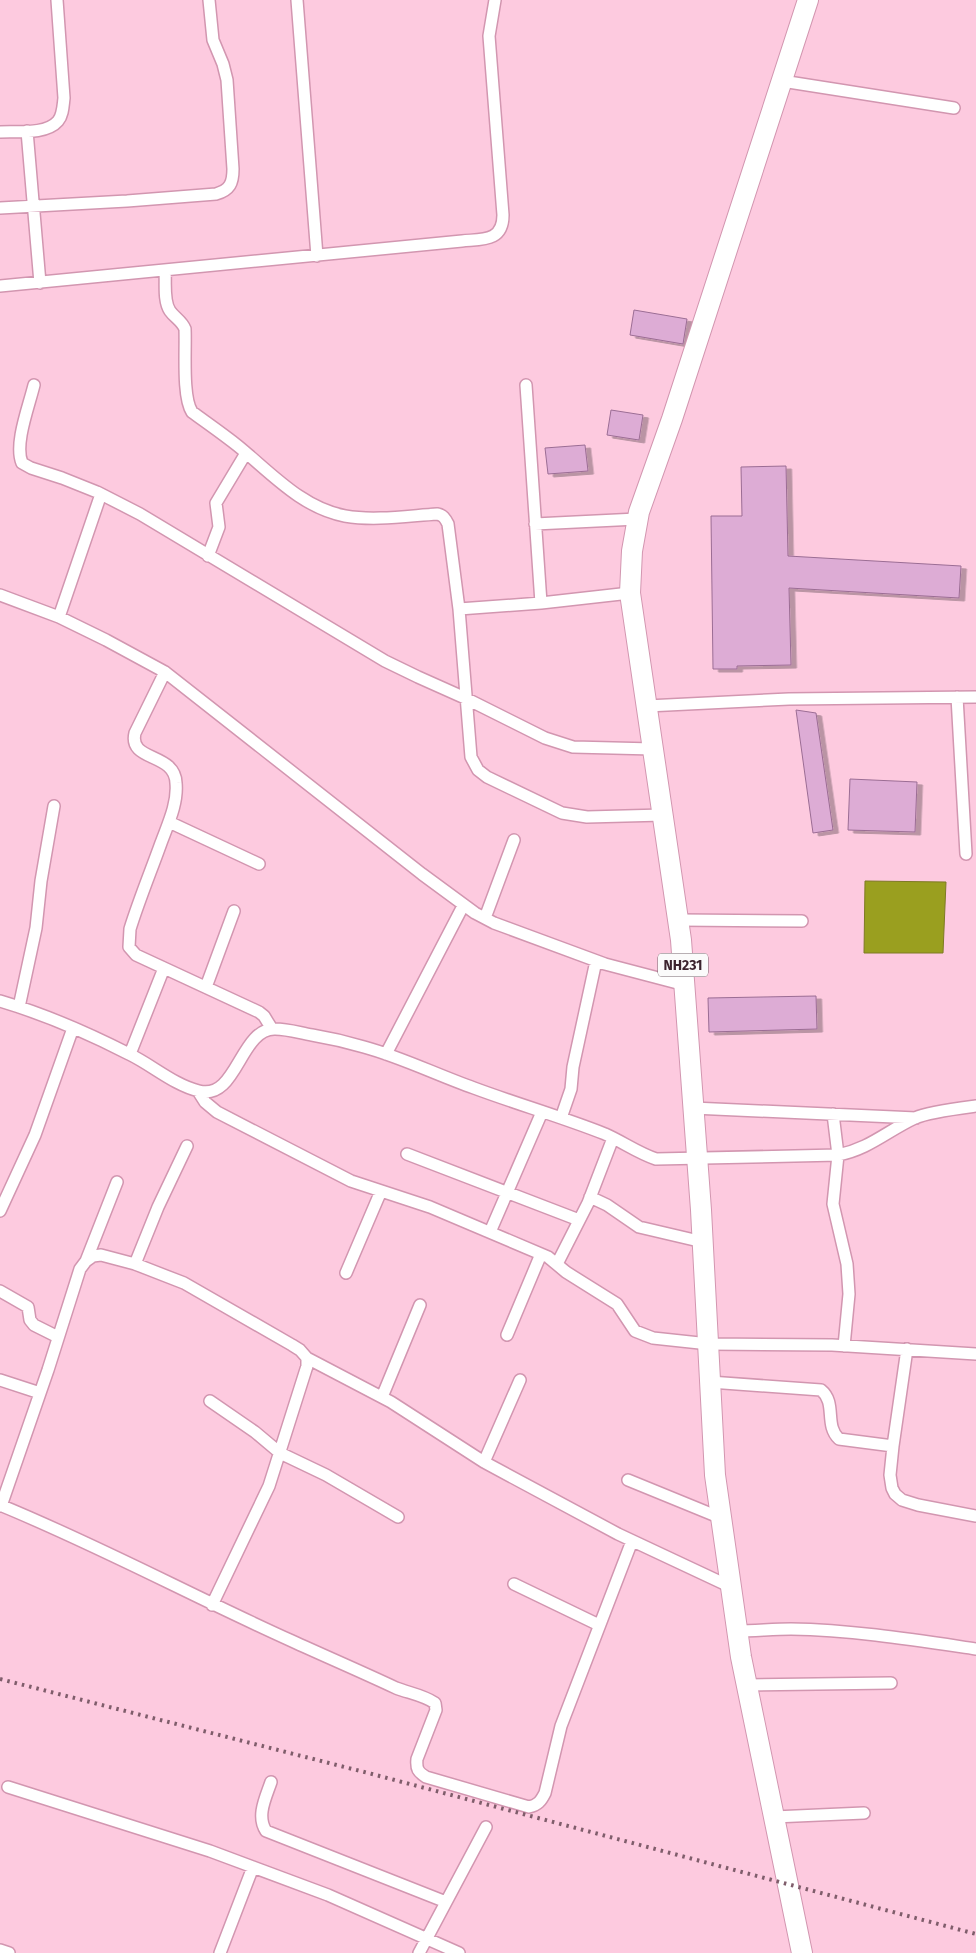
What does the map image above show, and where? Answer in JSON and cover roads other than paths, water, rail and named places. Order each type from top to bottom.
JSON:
[{"type":"highway","name":"NH231","points":[[802,1953],[746,1685],[715,1475],[698,1158],[679,920],[630,593],[632,551],[638,519],[808,0]]},
{"type":"street","points":[[0,132],[27,131],[50,127],[59,120],[63,110],[64,98],[57,0]]},
{"type":"street","points":[[0,208],[216,194],[230,187],[233,180],[233,169],[227,80],[223,64],[213,40],[208,0]]},
{"type":"street","points":[[297,0],[317,256]]},
{"type":"street","points":[[0,286],[317,256],[489,238],[496,235],[502,229],[503,215],[489,36],[495,0]]},
{"type":"street","points":[[782,81],[954,108]]},
{"type":"street","points":[[27,131],[40,283]]},
{"type":"street","points":[[165,271],[167,305],[185,329],[188,407],[192,412],[312,505],[329,512],[351,517],[442,515],[448,524],[459,608],[471,757],[478,770],[487,777],[540,804],[574,816],[663,815]]},
{"type":"street","points":[[34,385],[20,444],[19,456],[22,463],[101,494],[140,514],[386,660],[545,738],[567,745],[653,749]]},
{"type":"street","points":[[526,385],[541,603]]},
{"type":"street","points":[[208,556],[218,527],[216,503],[246,453]]},
{"type":"street","points":[[58,617],[101,494]]},
{"type":"street","points":[[535,524],[638,519]]},
{"type":"street","points":[[459,608],[541,603],[630,593]]},
{"type":"street","points":[[0,594],[58,617],[166,672],[463,906],[484,918],[596,961],[685,985]]},
{"type":"street","points":[[166,672],[133,740],[134,746],[140,751],[165,763],[172,770],[176,777],[176,792],[169,822],[135,912],[128,941],[131,951],[136,955],[259,1012],[264,1016],[272,1029]]},
{"type":"street","points":[[957,697],[966,854]]},
{"type":"street","points":[[647,706],[789,699],[976,697]]},
{"type":"street","points":[[19,1006],[36,928],[40,881],[54,806]]},
{"type":"street","points":[[169,822],[259,864]]},
{"type":"street","points":[[484,918],[514,840]]},
{"type":"street","points":[[386,1054],[463,906]]},
{"type":"street","points":[[206,987],[234,911]]},
{"type":"street","points":[[679,920],[802,921]]},
{"type":"street","points":[[561,1118],[570,1089],[596,961]]},
{"type":"street","points":[[130,1054],[164,968]]},
{"type":"street","points":[[0,1001],[19,1006],[73,1028],[130,1054],[198,1091],[208,1093],[223,1085],[257,1036],[272,1029],[320,1036],[386,1054],[473,1088],[561,1118],[613,1138],[656,1159],[838,1156],[869,1146],[916,1118]]},
{"type":"street","points":[[0,1211],[32,1142],[73,1028]]},
{"type":"street","points":[[198,1091],[205,1102],[217,1112],[335,1174],[430,1207],[541,1254],[617,1304],[635,1332],[665,1340],[709,1344],[844,1346],[976,1354]]},
{"type":"street","points":[[693,1108],[916,1118],[976,1106]]},
{"type":"street","points":[[490,1232],[542,1112]]},
{"type":"street","points":[[833,1114],[838,1156],[833,1204],[847,1264],[849,1294],[844,1346]]},
{"type":"street","points":[[557,1264],[580,1220],[613,1138]]},
{"type":"street","points":[[135,1264],[158,1207],[187,1146]]},
{"type":"street","points":[[407,1154],[580,1220]]},
{"type":"street","points":[[117,1182],[86,1261],[80,1269],[40,1393],[0,1506],[86,1542],[212,1605],[400,1689],[428,1699],[435,1704],[436,1710],[417,1759],[416,1766],[419,1773],[426,1777],[529,1807],[536,1806],[542,1800],[545,1793],[561,1726],[632,1541]]},
{"type":"street","points":[[346,1273],[381,1191]]},
{"type":"street","points":[[590,1197],[639,1227],[703,1242]]},
{"type":"street","points":[[508,1336],[541,1254]]},
{"type":"street","points":[[86,1261],[93,1256],[101,1255],[135,1264],[184,1282],[292,1345],[307,1358],[382,1397],[484,1462],[632,1541],[731,1587]]},
{"type":"street","points":[[0,1291],[28,1307],[30,1320],[34,1325],[58,1337]]},
{"type":"street","points":[[382,1397],[420,1305]]},
{"type":"street","points":[[907,1349],[893,1446],[890,1475],[892,1488],[895,1494],[902,1500],[918,1505],[976,1516]]},
{"type":"street","points":[[212,1605],[269,1486],[307,1366],[307,1358]]},
{"type":"street","points":[[0,1380],[40,1393]]},
{"type":"street","points":[[484,1462],[520,1380]]},
{"type":"street","points":[[710,1382],[821,1390],[826,1395],[829,1404],[830,1427],[838,1439],[893,1446]]},
{"type":"street","points":[[210,1401],[255,1432],[280,1453],[326,1476],[398,1517]]},
{"type":"street","points":[[628,1480],[721,1518]]},
{"type":"street","points":[[514,1584],[599,1625]]},
{"type":"street","points":[[737,1632],[789,1629],[824,1630],[976,1649]]},
{"type":"street","points":[[746,1685],[891,1683]]},
{"type":"street","points":[[271,1782],[261,1818],[262,1825],[266,1830],[446,1902]]},
{"type":"street","points":[[8,1787],[210,1851],[328,1895],[459,1953]]},
{"type":"street","points":[[774,1817],[864,1813]]},
{"type":"street","points":[[419,1953],[486,1826]]},
{"type":"street","points":[[220,1953],[253,1867]]},
{"type":"street","points":[[0,1950],[9,1953]]},
{"type":"railway","points":[[0,1679],[372,1774],[976,1934]]}]
